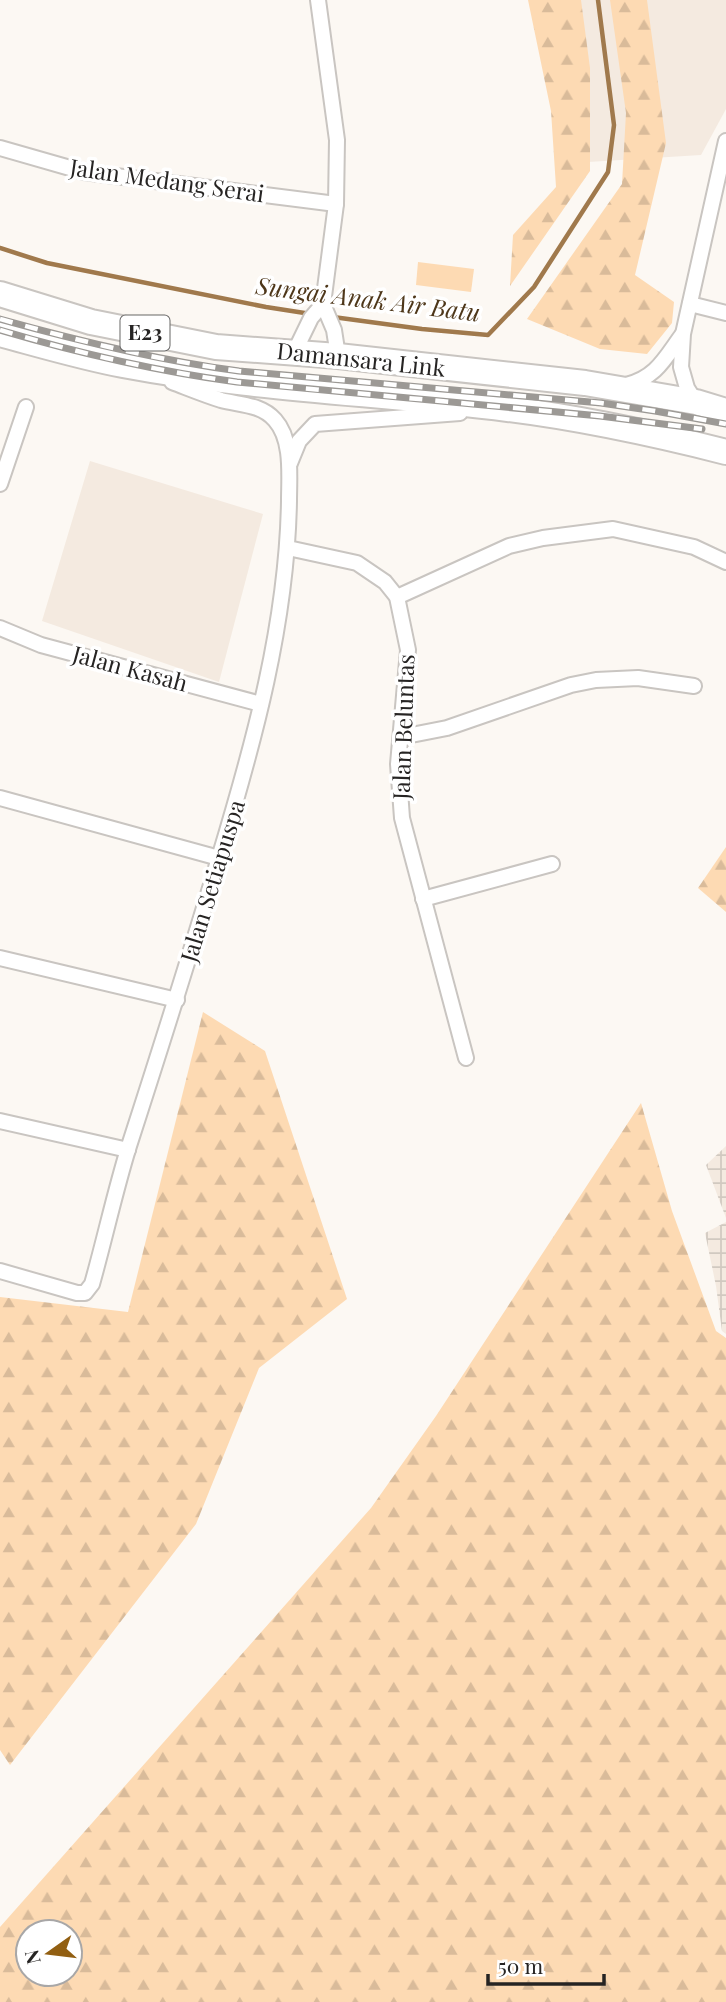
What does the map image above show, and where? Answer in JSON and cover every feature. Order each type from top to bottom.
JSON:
[{"type":"highway","name":"Damansara Link","points":[[0,294],[91,321],[216,347],[338,356],[615,387],[696,402],[726,411]]},
{"type":"highway","name":"Damansara Link","points":[[0,334],[71,354],[124,365],[220,380],[510,409],[665,436],[726,452]]},
{"type":"street","points":[[295,353],[322,313],[336,204],[337,140],[318,0]]},
{"type":"street","points":[[696,402],[683,378],[681,368],[683,334],[726,141]]},
{"type":"street","name":"Jalan Medang Serai","points":[[0,148],[84,172],[336,204]]},
{"type":"street","points":[[690,304],[726,313]]},
{"type":"street","points":[[322,313],[338,356]]},
{"type":"street","points":[[615,387],[642,381],[659,367],[683,334]]},
{"type":"street","name":"Jalan Setiapuspa","points":[[0,1271],[77,1293],[89,1290],[128,1150],[243,782],[281,601],[288,548],[290,463],[283,433],[275,419],[254,406],[221,400],[124,365]]},
{"type":"street","points":[[0,484],[26,407]]},
{"type":"street","name":"Jalan Setiapuspa","points":[[290,463],[299,441],[315,425],[510,409]]},
{"type":"street","points":[[288,548],[358,563],[372,571],[397,597],[509,546],[543,538],[613,529],[694,547],[726,562]]},
{"type":"street","name":"Jalan Beluntas","points":[[397,597],[408,650],[398,764],[401,818],[466,1058]]},
{"type":"street","name":"Jalan Kasah","points":[[0,628],[41,645],[261,704]]},
{"type":"street","points":[[401,737],[447,728],[572,685],[596,680],[638,678],[694,686]]},
{"type":"street","points":[[0,797],[219,858]]},
{"type":"street","points":[[423,899],[552,864]]},
{"type":"street","points":[[0,958],[177,1000]]},
{"type":"street","points":[[0,1121],[128,1150]]},
{"type":"shaded area","points":[[542,0],[726,0],[726,109],[701,155],[572,163]]},
{"type":"shaded area","points":[[90,461],[263,514],[219,682],[42,621]]},
{"type":"shaded area","points":[[726,1146],[726,1218],[706,1165]]},
{"type":"shaded area","points":[[726,1222],[726,1334],[722,1331],[705,1233]]},
{"type":"green space","points":[[528,0],[581,0],[590,68],[590,171],[510,286],[513,235],[556,187],[551,111]]},
{"type":"green space","points":[[610,0],[647,0],[666,143],[635,275],[674,302],[672,323],[647,354],[600,349],[527,319],[622,184],[626,113]]},
{"type":"green space","points":[[418,262],[474,269],[471,292],[416,285]]},
{"type":"green space","points":[[726,847],[726,912],[698,888]]},
{"type":"green space","points":[[203,1012],[265,1051],[347,1299],[259,1368],[196,1524],[10,1765],[0,1750],[0,1297],[128,1312]]},
{"type":"green space","points":[[641,1103],[672,1211],[716,1331],[726,1338],[726,2002],[0,2002],[0,1927],[371,1508],[436,1416]]},
{"type":"waterway","name":"Sungai Anak Air Batu","points":[[333,317],[488,335],[534,287],[608,172],[614,125],[598,0]]},
{"type":"waterway","name":"Sungai Anak Air Batu","points":[[0,248],[47,263],[311,314]]},
{"type":"railway","points":[[0,319],[118,349],[239,371],[601,403],[726,424]]},
{"type":"railway","points":[[0,330],[117,360],[237,382],[600,416],[702,429]]}]
